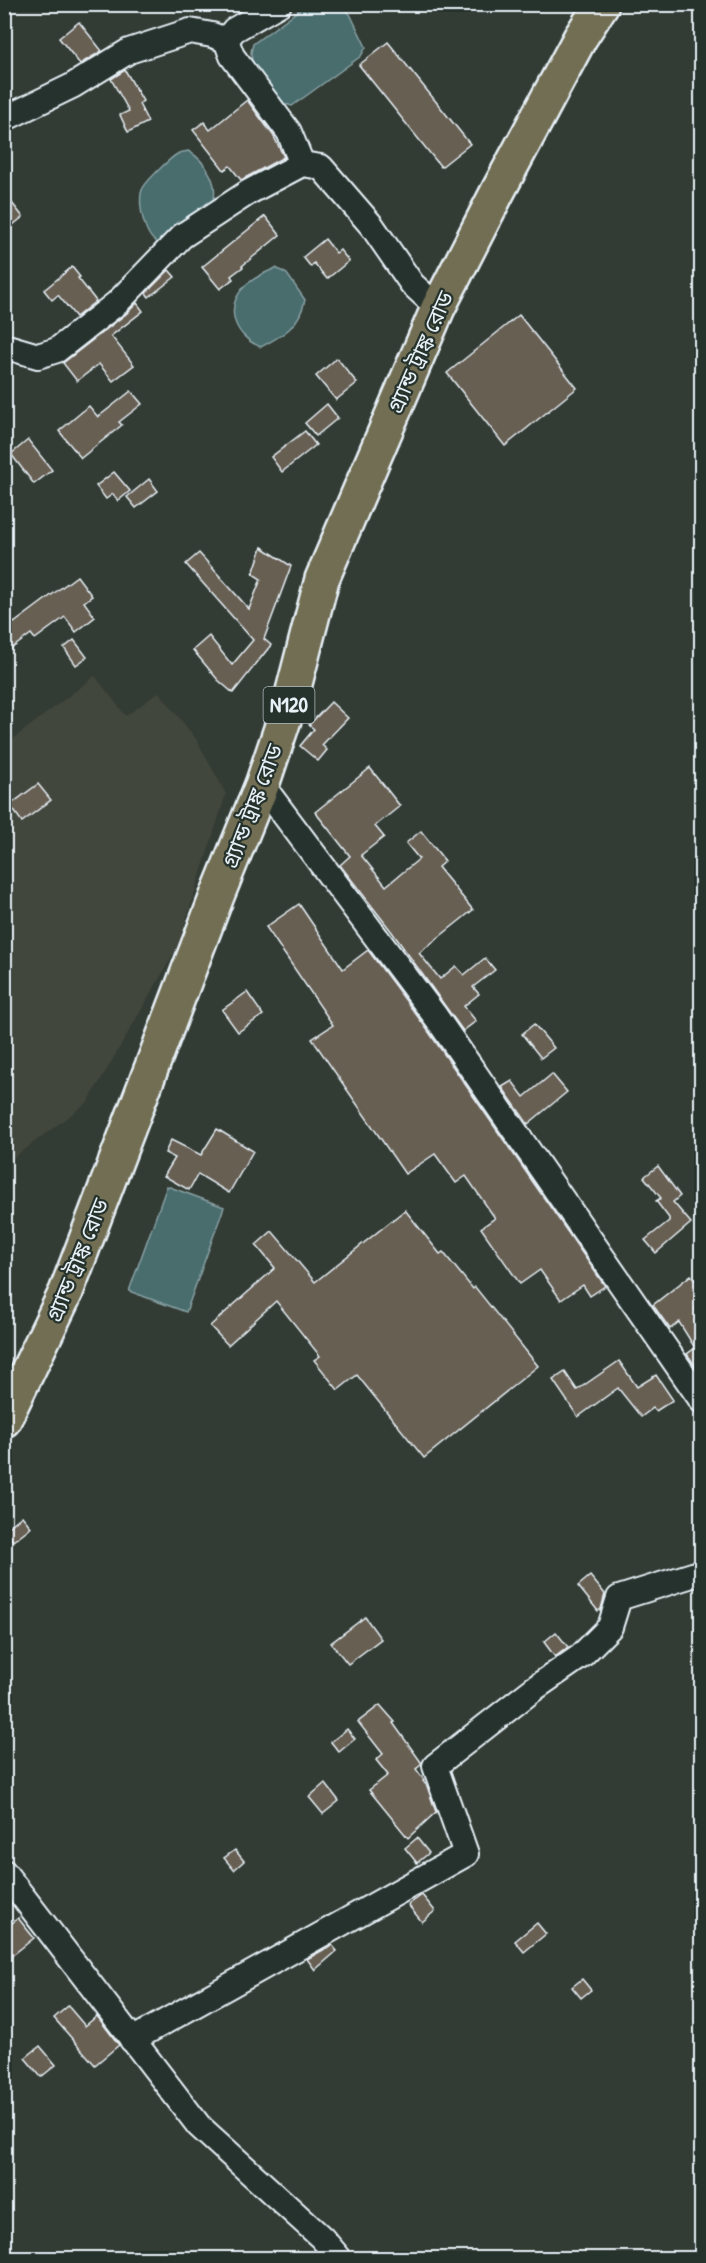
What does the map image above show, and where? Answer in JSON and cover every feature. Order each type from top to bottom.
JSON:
[{"type":"highway","name":"গ্র্যান্ড ট্রাঙ্ক রোড","points":[[4,1420],[66,1292],[217,896],[262,785],[291,699],[322,579],[438,308],[508,170],[580,38],[602,4]]},
{"type":"street","points":[[226,40],[234,30],[279,4]]},
{"type":"street","points":[[4,119],[72,86],[129,51],[190,31],[226,40],[232,56],[289,132],[302,164]]},
{"type":"street","points":[[4,346],[38,356],[57,350],[117,303],[182,236],[249,192],[302,164],[321,167],[372,226],[412,284],[438,308]]},
{"type":"street","points":[[262,785],[436,1017],[702,1401]]},
{"type":"street","points":[[132,2040],[466,1854],[435,1766],[580,1656],[610,1627],[619,1598],[702,1572]]},
{"type":"street","points":[[4,1872],[199,2126],[322,2238],[339,2259]]},
{"type":"shaded area","points":[[95,676],[126,716],[159,692],[196,739],[226,794],[177,948],[88,1102],[5,1164],[5,745]]},
{"type":"water","points":[[307,4],[340,5],[350,14],[366,47],[361,56],[292,106],[282,103],[252,61],[251,52],[253,44]]},
{"type":"water","points":[[188,151],[206,167],[213,183],[213,199],[206,211],[161,244],[151,236],[144,221],[141,204],[142,190],[170,159],[179,153]]},
{"type":"water","points":[[276,268],[287,274],[305,300],[294,324],[283,334],[261,347],[251,342],[238,328],[234,320],[235,302],[247,284]]},
{"type":"water","points":[[167,1186],[224,1207],[186,1312],[129,1291]]},
{"type":"building","points":[[79,22],[102,51],[80,64],[59,38]]},
{"type":"building","points":[[388,42],[470,144],[441,167],[359,65]]},
{"type":"building","points":[[125,70],[143,101],[139,104],[148,122],[128,132],[120,115],[129,111],[111,79]]},
{"type":"building","points":[[247,100],[273,135],[284,157],[241,180],[230,166],[224,170],[193,130],[204,122],[210,130]]},
{"type":"building","points":[[4,193],[23,217],[4,232]]},
{"type":"building","points":[[265,216],[280,235],[242,266],[231,276],[233,279],[220,289],[202,267]]},
{"type":"building","points":[[325,239],[336,253],[340,250],[349,261],[327,279],[314,263],[311,267],[303,257]]},
{"type":"building","points":[[72,267],[96,301],[76,317],[58,295],[52,300],[44,290]]},
{"type":"building","points":[[169,270],[175,277],[149,297],[146,293]]},
{"type":"building","points":[[137,303],[143,311],[111,336],[134,365],[113,381],[99,364],[77,381],[63,363]]},
{"type":"building","points":[[519,315],[577,388],[505,446],[447,373]]},
{"type":"building","points":[[337,358],[357,383],[336,400],[316,376]]},
{"type":"building","points":[[131,391],[142,404],[119,422],[122,425],[81,458],[59,431],[89,406],[98,417]]},
{"type":"building","points":[[327,404],[338,418],[316,436],[305,423]]},
{"type":"building","points":[[305,431],[316,445],[282,472],[271,457]]},
{"type":"building","points":[[28,440],[52,470],[34,484],[11,454]]},
{"type":"building","points":[[114,472],[130,491],[118,501],[113,494],[106,499],[96,486]]},
{"type":"building","points":[[149,479],[158,491],[136,508],[127,497]]},
{"type":"building","points":[[262,547],[291,566],[264,639],[271,645],[233,693],[218,680],[193,650],[209,636],[232,665],[253,640],[186,564],[199,553],[249,609],[261,579],[253,574]]},
{"type":"building","points":[[77,576],[92,596],[84,602],[95,617],[76,632],[65,617],[35,639],[31,634],[4,654],[4,611],[14,623]]},
{"type":"building","points":[[74,640],[87,657],[76,665],[64,648]]},
{"type":"building","points":[[331,702],[348,718],[322,745],[327,750],[318,761],[300,746],[314,729],[309,725]]},
{"type":"building","points":[[370,768],[400,806],[375,826],[384,837],[361,855],[386,886],[419,859],[406,843],[421,831],[445,861],[438,867],[473,910],[419,953],[440,979],[456,966],[464,975],[485,958],[495,970],[473,987],[479,994],[464,1006],[476,1021],[463,1031],[392,932],[340,865],[350,856],[315,812]]},
{"type":"building","points":[[38,784],[51,800],[22,822],[10,805]]},
{"type":"building","points":[[299,904],[343,969],[368,950],[424,1025],[605,1286],[590,1296],[583,1285],[561,1300],[540,1270],[520,1284],[481,1228],[495,1218],[466,1176],[456,1183],[435,1154],[405,1174],[312,1039],[333,1025],[266,927]]},
{"type":"building","points":[[247,992],[263,1015],[238,1032],[222,1010]]},
{"type":"building","points":[[534,1024],[554,1048],[541,1058],[522,1034]]},
{"type":"building","points":[[552,1074],[567,1092],[528,1124],[502,1087],[512,1081],[524,1097]]},
{"type":"building","points":[[217,1129],[253,1151],[229,1193],[198,1174],[189,1190],[164,1176],[175,1158],[165,1153],[171,1140],[201,1155]]},
{"type":"building","points":[[658,1166],[680,1196],[673,1202],[691,1223],[656,1253],[645,1240],[669,1221],[669,1218],[656,1201],[661,1198],[644,1177]]},
{"type":"building","points":[[405,1210],[440,1254],[443,1252],[473,1289],[475,1287],[538,1366],[424,1458],[357,1375],[338,1390],[314,1360],[320,1356],[276,1301],[228,1345],[210,1326],[275,1268],[256,1245],[272,1231],[315,1282]]},
{"type":"building","points":[[691,1275],[702,1289],[702,1304],[695,1309],[702,1320],[702,1375],[687,1354],[695,1348],[679,1322],[670,1329],[653,1305]]},
{"type":"building","points":[[619,1361],[637,1387],[656,1375],[673,1400],[656,1411],[653,1408],[641,1417],[618,1388],[578,1417],[553,1380],[565,1372],[577,1390]]},
{"type":"building","points":[[22,1516],[31,1527],[13,1541],[5,1530]]},
{"type":"building","points":[[590,1576],[605,1594],[601,1609],[598,1611],[578,1586]]},
{"type":"building","points":[[365,1617],[381,1639],[348,1664],[331,1643]]},
{"type":"building","points":[[556,1632],[568,1647],[555,1657],[544,1642]]},
{"type":"building","points":[[380,1705],[395,1722],[393,1723],[421,1762],[416,1769],[427,1786],[436,1812],[408,1838],[369,1790],[388,1775],[376,1760],[383,1754],[358,1722]]},
{"type":"building","points":[[347,1729],[355,1739],[339,1752],[331,1742]]},
{"type":"building","points":[[325,1783],[339,1801],[323,1814],[309,1797]]},
{"type":"building","points":[[417,1838],[429,1853],[417,1863],[405,1848]]},
{"type":"building","points":[[235,1850],[244,1861],[234,1870],[224,1858]]},
{"type":"building","points":[[422,1895],[435,1911],[422,1922],[408,1905]]},
{"type":"building","points":[[18,1918],[34,1938],[4,1962],[4,1930]]},
{"type":"building","points":[[537,1923],[546,1934],[524,1952],[515,1941]]},
{"type":"building","points":[[332,1945],[337,1951],[315,1970],[307,1959]]},
{"type":"building","points":[[582,1979],[591,1990],[581,1998],[572,1987]]},
{"type":"building","points":[[68,2006],[85,2026],[97,2016],[119,2045],[95,2065],[54,2018]]},
{"type":"building","points":[[40,2046],[56,2065],[41,2077],[25,2058]]}]
